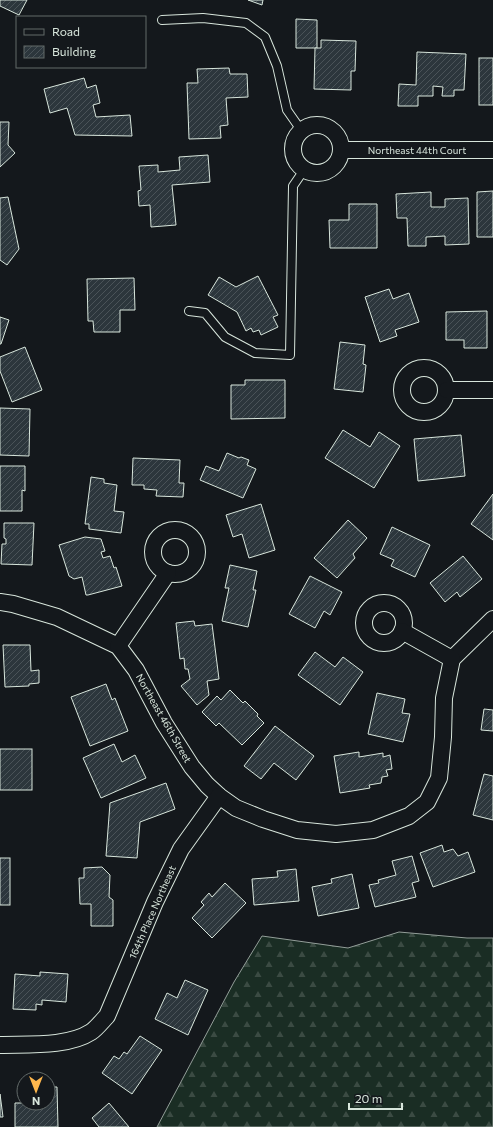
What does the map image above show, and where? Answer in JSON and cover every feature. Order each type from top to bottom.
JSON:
[{"type":"street","points":[[315,124],[330,128],[341,141],[342,150],[336,165],[329,170],[316,173],[304,170],[298,165],[292,151],[296,136],[301,130],[315,124]]},
{"type":"street","name":"Northeast 44th Court","points":[[342,150],[493,150]]},
{"type":"street","points":[[446,390],[493,390]]},
{"type":"street","points":[[118,646],[168,573]]},
{"type":"street","name":"Northeast 46th Street","points":[[0,602],[13,604],[57,617],[118,646],[136,670],[164,723],[192,767],[207,786],[236,808],[297,830],[336,834],[373,830],[409,816],[427,802],[439,778],[443,737],[444,698],[452,659]]},
{"type":"street","points":[[402,631],[452,659],[493,619]]},
{"type":"street","name":"164th Place Northeast","points":[[0,1045],[67,1042],[82,1037],[93,1031],[107,1016],[155,902],[181,849],[219,796]]},
{"type":"lane","points":[[162,20],[203,18],[246,23],[265,37],[277,66],[287,110],[301,130]]},
{"type":"lane","points":[[189,311],[205,314],[225,337],[255,353],[290,355],[293,186],[304,170]]},
{"type":"green space","points":[[399,932],[467,938],[493,938],[493,1127],[157,1127],[234,982],[262,936],[348,948]]},
{"type":"building","points":[[0,0],[27,0],[19,15],[0,6]]},
{"type":"building","points":[[248,0],[263,0],[262,5]]},
{"type":"building","points":[[296,19],[317,20],[317,48],[296,48]]},
{"type":"building","points":[[321,40],[356,41],[355,71],[351,71],[351,90],[314,89],[315,48],[321,48]]},
{"type":"building","points":[[417,52],[466,54],[464,90],[454,90],[454,96],[442,96],[443,87],[433,86],[433,96],[418,96],[418,106],[398,106],[399,84],[416,85]]},
{"type":"building","points":[[479,58],[493,58],[493,105],[479,105]]},
{"type":"building","points":[[229,68],[230,74],[247,74],[248,97],[226,98],[228,125],[220,126],[221,138],[189,139],[187,83],[198,83],[197,69]]},
{"type":"building","points":[[84,78],[87,88],[96,85],[100,103],[93,105],[96,117],[130,115],[132,136],[75,135],[67,108],[50,113],[44,89]]},
{"type":"building","points":[[0,122],[9,122],[8,145],[15,153],[0,167]]},
{"type":"building","points":[[208,155],[210,182],[172,185],[176,225],[151,227],[150,205],[139,206],[138,191],[141,190],[139,166],[158,165],[158,172],[180,170],[179,157]]},
{"type":"building","points":[[493,191],[493,237],[477,237],[477,192]]},
{"type":"building","points":[[431,192],[431,207],[445,207],[445,199],[468,198],[469,244],[445,245],[445,236],[426,237],[426,246],[408,246],[407,218],[397,218],[396,194]]},
{"type":"building","points":[[8,197],[19,249],[7,265],[0,260],[0,198]]},
{"type":"building","points":[[349,204],[377,204],[377,248],[330,248],[329,220],[349,220]]},
{"type":"building","points":[[258,276],[278,315],[273,317],[278,327],[261,335],[259,330],[253,332],[251,328],[246,331],[237,312],[208,295],[219,277],[236,287]]},
{"type":"building","points":[[134,278],[135,310],[120,310],[120,332],[94,332],[93,321],[88,321],[87,279]]},
{"type":"building","points":[[389,289],[393,299],[409,293],[419,322],[395,330],[397,336],[380,342],[365,297]]},
{"type":"building","points":[[487,311],[487,348],[464,348],[464,340],[446,340],[446,312]]},
{"type":"building","points":[[0,317],[9,320],[1,344],[0,344]]},
{"type":"building","points":[[340,342],[365,345],[363,364],[366,365],[363,392],[334,389]]},
{"type":"building","points":[[25,347],[42,390],[12,402],[0,371],[0,357]]},
{"type":"building","points":[[245,380],[285,380],[285,418],[231,419],[231,385],[245,385]]},
{"type":"building","points":[[0,408],[30,409],[29,456],[0,455]]},
{"type":"building","points":[[343,430],[370,447],[379,432],[400,446],[374,488],[325,458]]},
{"type":"building","points":[[461,435],[465,476],[418,481],[414,439]]},
{"type":"building","points":[[227,453],[249,460],[247,465],[256,469],[243,498],[200,480],[206,466],[219,471]]},
{"type":"building","points":[[133,458],[180,460],[179,483],[184,483],[183,497],[156,496],[157,490],[144,489],[144,485],[132,485]]},
{"type":"building","points":[[0,466],[25,466],[25,491],[22,490],[22,511],[0,511]]},
{"type":"building","points":[[91,477],[104,479],[104,483],[117,485],[114,511],[124,512],[121,533],[89,529],[89,524],[85,524]]},
{"type":"building","points":[[493,494],[493,540],[471,524]]},
{"type":"building","points":[[261,504],[275,550],[249,558],[242,534],[233,537],[226,515]]},
{"type":"building","points":[[348,520],[367,538],[353,554],[355,558],[337,578],[314,558]]},
{"type":"building","points":[[4,523],[34,523],[32,565],[1,564],[2,544],[6,544],[6,539],[4,538]]},
{"type":"building","points":[[392,527],[430,545],[415,577],[391,566],[394,560],[380,554]]},
{"type":"building","points":[[85,537],[101,539],[105,551],[101,552],[103,558],[110,556],[114,568],[116,567],[122,586],[86,595],[82,577],[74,579],[69,576],[59,545]]},
{"type":"building","points":[[463,556],[482,579],[460,597],[457,592],[445,602],[430,583]]},
{"type":"building","points":[[230,565],[257,571],[253,590],[256,590],[248,627],[222,621],[229,588],[225,588]]},
{"type":"building","points":[[310,576],[342,592],[330,615],[324,611],[315,628],[289,614]]},
{"type":"building","points":[[194,621],[195,626],[212,624],[219,679],[207,681],[209,695],[197,705],[181,686],[190,679],[188,669],[185,669],[184,658],[180,659],[176,623]]},
{"type":"building","points":[[3,645],[30,645],[31,671],[39,670],[39,683],[29,684],[29,686],[5,687]]},
{"type":"building","points":[[315,652],[335,667],[343,657],[363,672],[340,705],[298,675]]},
{"type":"building","points":[[106,684],[112,700],[115,698],[128,731],[90,746],[71,697]]},
{"type":"building","points":[[230,690],[243,703],[245,701],[258,714],[257,716],[264,723],[242,745],[219,723],[216,726],[202,712],[217,696],[221,700]]},
{"type":"building","points":[[377,693],[405,699],[402,713],[410,714],[403,742],[368,734]]},
{"type":"building","points":[[484,709],[493,710],[493,731],[481,730]]},
{"type":"building","points":[[275,726],[314,756],[296,780],[274,763],[261,779],[244,766]]},
{"type":"building","points":[[114,744],[122,762],[135,755],[146,778],[101,798],[83,758]]},
{"type":"building","points":[[0,749],[32,749],[32,790],[0,790]]},
{"type":"building","points":[[359,752],[359,757],[383,753],[383,757],[390,755],[392,769],[386,770],[388,776],[382,777],[381,783],[369,785],[370,788],[340,793],[334,756]]},
{"type":"building","points":[[484,774],[493,776],[493,820],[473,815]]},
{"type":"building","points":[[166,783],[175,809],[140,822],[137,858],[106,856],[110,803]]},
{"type":"building","points":[[442,845],[444,852],[453,849],[458,856],[468,852],[475,872],[433,887],[420,853]]},
{"type":"building","points":[[412,856],[419,881],[412,883],[416,897],[375,907],[369,885],[379,883],[378,880],[396,875],[392,861]]},
{"type":"building","points":[[0,858],[10,858],[10,905],[0,905]]},
{"type":"building","points":[[102,867],[110,875],[109,897],[113,900],[113,926],[91,926],[91,904],[80,904],[79,878],[84,878],[84,868]]},
{"type":"building","points":[[296,869],[299,901],[254,905],[252,879],[278,877],[277,871]]},
{"type":"building","points":[[352,874],[359,908],[318,916],[312,887],[332,883],[331,879]]},
{"type":"building","points":[[225,883],[246,903],[212,938],[192,918],[204,905],[201,902],[209,893],[212,897]]},
{"type":"building","points":[[40,972],[68,974],[66,1002],[42,1000],[42,1005],[36,1004],[36,1010],[13,1009],[15,974],[40,976]]},
{"type":"building","points":[[185,980],[208,990],[188,1035],[155,1019],[167,993],[177,998]]},
{"type":"building","points":[[140,1036],[162,1050],[132,1094],[102,1073],[114,1056],[119,1059],[124,1052],[127,1054]]},
{"type":"building","points":[[57,1087],[58,1127],[15,1127],[15,1103],[16,1111],[56,1111]]},
{"type":"building","points":[[0,1094],[3,1117],[0,1117]]},
{"type":"building","points":[[109,1103],[129,1127],[99,1127],[92,1118]]}]
